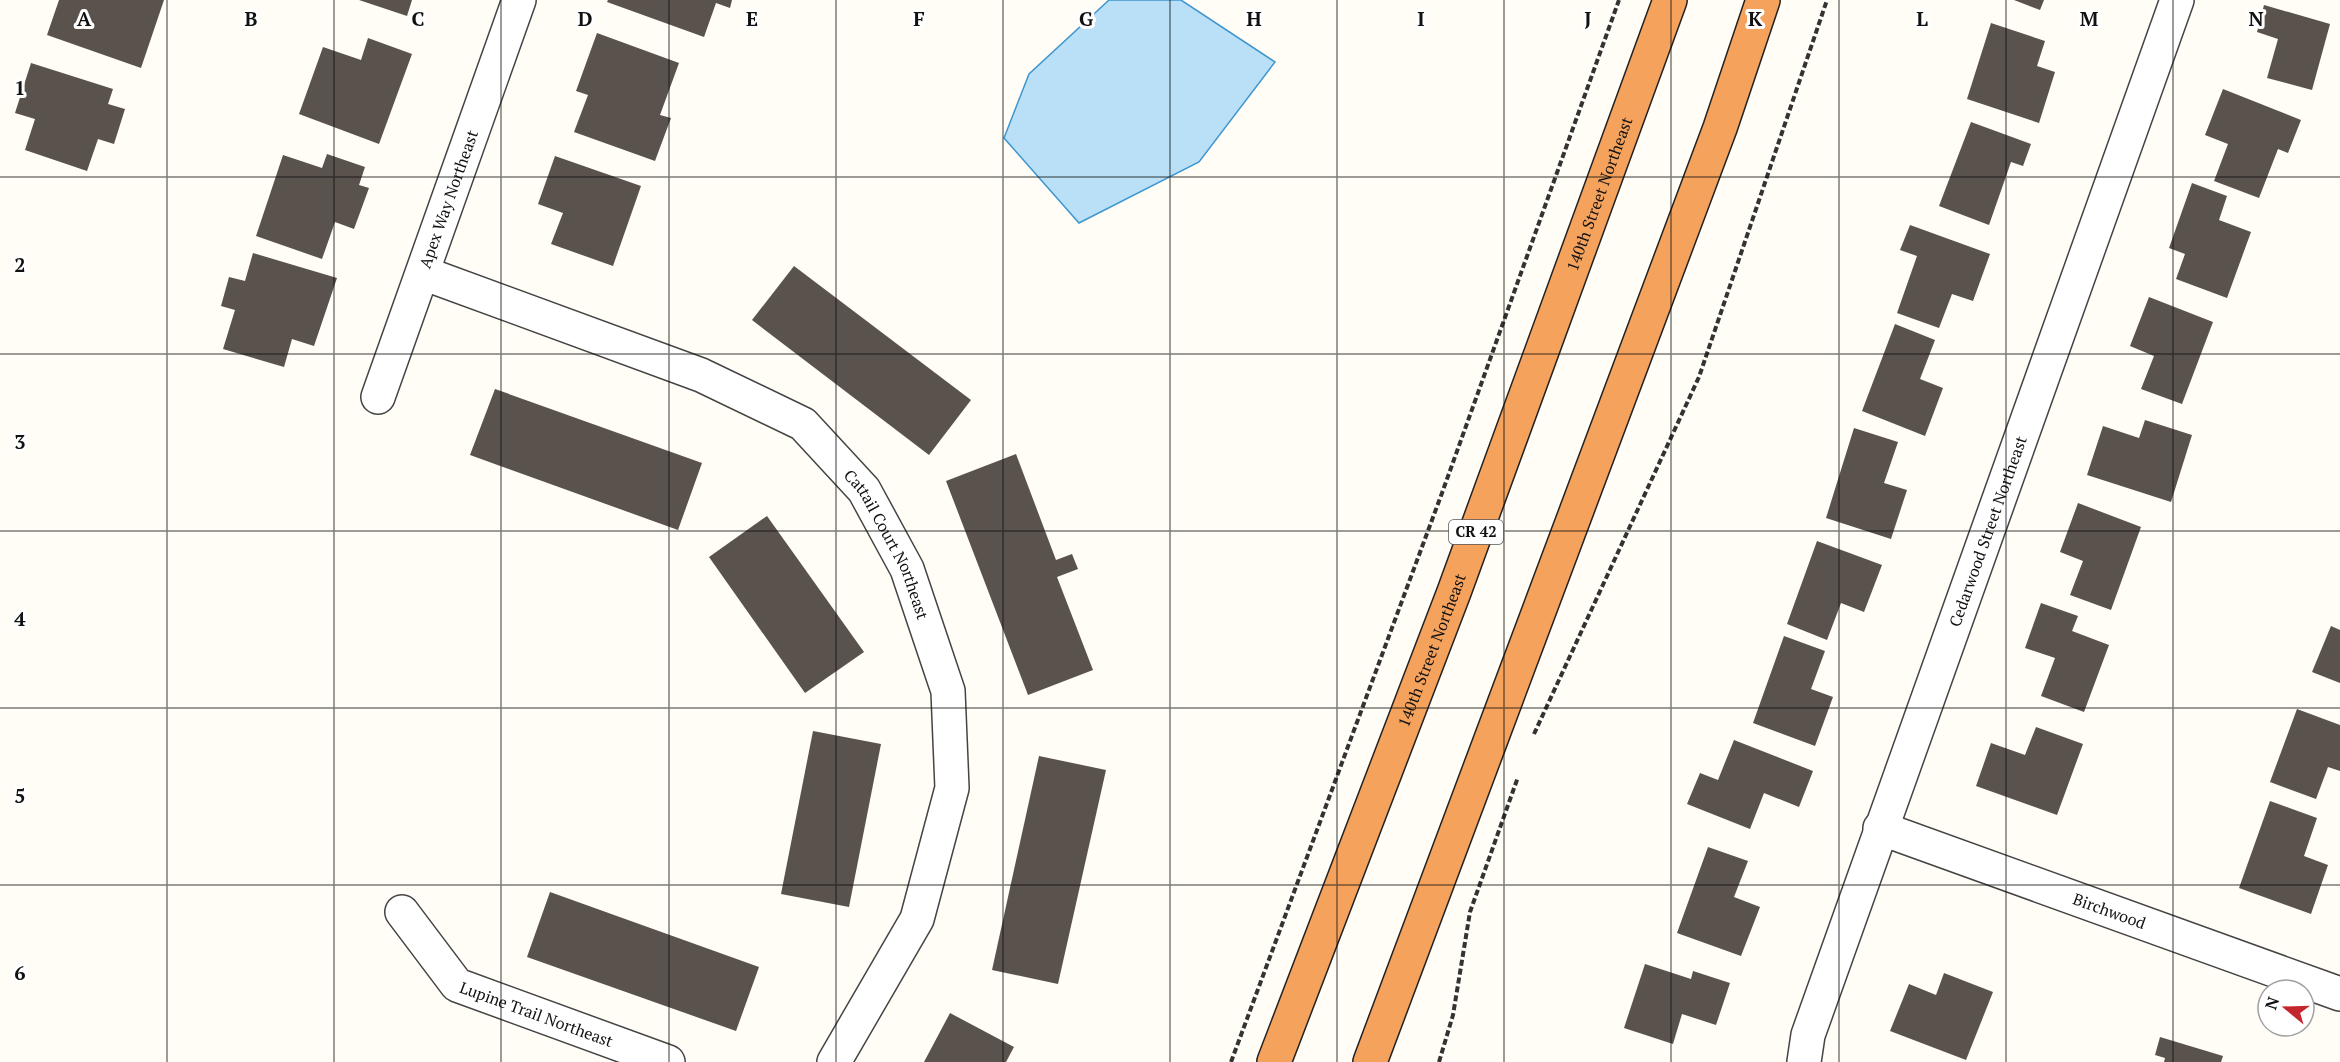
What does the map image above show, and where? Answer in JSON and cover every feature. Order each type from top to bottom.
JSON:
[{"type":"highway","name":"140th Street Northeast","points":[[1274,1062],[1454,592],[1670,0]]},
{"type":"highway","points":[[1370,1062],[1720,128],[1763,0]]},
{"type":"street","name":"Apex Way Northeast","points":[[378,397],[519,0]]},
{"type":"street","name":"Cedarwood Street Northeast","points":[[1804,1062],[1808,1035],[1880,828],[2177,0]]},
{"type":"street","name":"Cattail Court Northeast","points":[[423,273],[701,375],[803,424],[864,490],[907,569],[948,692],[952,788],[916,919],[834,1062]]},
{"type":"street","name":"Birchwood","points":[[1880,828],[2340,994]]},
{"type":"street","name":"Lupine Trail Northeast","points":[[402,912],[458,985],[668,1062]]},
{"type":"path","points":[[1232,1062],[1442,493],[1619,0]]},
{"type":"path","points":[[1532,739],[1700,377],[1827,0]]},
{"type":"path","points":[[1439,1062],[1453,1015],[1470,912],[1520,771]]},
{"type":"water","points":[[1109,0],[1181,0],[1275,62],[1199,162],[1079,223],[1004,138],[1029,74]]},
{"type":"building","points":[[59,0],[164,0],[141,68],[47,35]]},
{"type":"building","points":[[359,0],[412,0],[407,16]]},
{"type":"building","points":[[608,0],[732,0],[730,8],[716,3],[704,37],[607,2]]},
{"type":"building","points":[[2014,0],[2044,0],[2040,10]]},
{"type":"building","points":[[2264,5],[2330,24],[2312,90],[2267,78],[2278,39],[2257,32]]},
{"type":"building","points":[[1991,23],[2045,41],[2037,66],[2055,72],[2039,123],[1967,99]]},
{"type":"building","points":[[597,33],[679,63],[660,115],[671,118],[655,161],[574,132],[588,95],[576,91]]},
{"type":"building","points":[[368,38],[412,54],[379,144],[299,114],[323,47],[361,60]]},
{"type":"building","points":[[31,63],[113,89],[108,104],[125,109],[114,144],[98,139],[87,171],[25,150],[35,119],[15,113]]},
{"type":"building","points":[[2223,89],[2301,120],[2288,153],[2278,149],[2259,198],[2214,181],[2228,144],[2205,135]]},
{"type":"building","points":[[1971,122],[2031,144],[2023,166],[2011,162],[1989,225],[1939,206]]},
{"type":"building","points":[[327,154],[365,167],[359,185],[369,188],[354,229],[335,222],[322,259],[256,236],[283,155],[322,168]]},
{"type":"building","points":[[555,156],[641,186],[613,266],[551,244],[563,213],[538,204]]},
{"type":"building","points":[[2192,183],[2227,196],[2219,220],[2251,232],[2227,298],[2176,279],[2185,254],[2169,248]]},
{"type":"building","points":[[1910,225],[1990,254],[1973,301],[1952,294],[1939,328],[1897,313],[1917,256],[1900,250]]},
{"type":"building","points":[[253,253],[337,278],[314,346],[292,339],[284,367],[223,349],[235,310],[221,306],[229,277],[245,281]]},
{"type":"building","points":[[794,266],[971,400],[929,455],[752,320]]},
{"type":"building","points":[[2149,297],[2213,322],[2182,404],[2141,389],[2154,356],[2130,346]]},
{"type":"building","points":[[1895,324],[1935,340],[1920,379],[1943,388],[1925,436],[1862,411]]},
{"type":"building","points":[[495,389],[702,463],[678,530],[470,455]]},
{"type":"building","points":[[2145,420],[2192,435],[2171,502],[2087,475],[2103,426],[2139,438]]},
{"type":"building","points":[[1854,428],[1898,442],[1884,483],[1907,490],[1891,539],[1826,518]]},
{"type":"building","points":[[1016,454],[1056,560],[1072,554],[1078,569],[1057,577],[1093,670],[1028,695],[946,481]]},
{"type":"building","points":[[2078,503],[2141,527],[2111,610],[2070,595],[2083,561],[2060,552]]},
{"type":"building","points":[[767,516],[864,652],[805,693],[709,557]]},
{"type":"building","points":[[1817,541],[1882,565],[1864,612],[1841,603],[1827,640],[1787,624]]},
{"type":"building","points":[[2041,603],[2078,616],[2072,631],[2109,645],[2084,712],[2041,696],[2055,658],[2025,648]]},
{"type":"building","points":[[2331,626],[2340,630],[2340,683],[2312,672]]},
{"type":"building","points":[[1784,636],[1825,651],[1811,689],[1833,697],[1815,746],[1753,723]]},
{"type":"building","points":[[2297,709],[2340,725],[2340,771],[2328,767],[2316,799],[2270,782]]},
{"type":"building","points":[[2036,727],[2083,744],[2057,815],[1976,786],[1991,743],[2025,755]]},
{"type":"building","points":[[813,731],[881,744],[849,907],[781,894]]},
{"type":"building","points":[[1734,740],[1813,771],[1799,807],[1764,793],[1750,829],[1687,804],[1700,773],[1718,780]]},
{"type":"building","points":[[1039,756],[1106,770],[1058,984],[992,970]]},
{"type":"building","points":[[2270,801],[2317,818],[2304,856],[2328,865],[2311,914],[2239,888]]},
{"type":"building","points":[[1708,847],[1748,861],[1734,897],[1760,907],[1741,956],[1677,933]]},
{"type":"building","points":[[550,892],[759,967],[736,1031],[527,957]]},
{"type":"building","points":[[1645,964],[1691,979],[1693,971],[1730,983],[1716,1025],[1682,1014],[1673,1044],[1624,1028]]},
{"type":"building","points":[[1944,973],[1993,992],[1966,1060],[1890,1031],[1909,984],[1936,995]]},
{"type":"building","points":[[950,1013],[1014,1047],[1006,1062],[924,1062]]},
{"type":"building","points":[[2160,1037],[2223,1056],[2221,1062],[2164,1062],[2165,1058],[2155,1055]]}]
